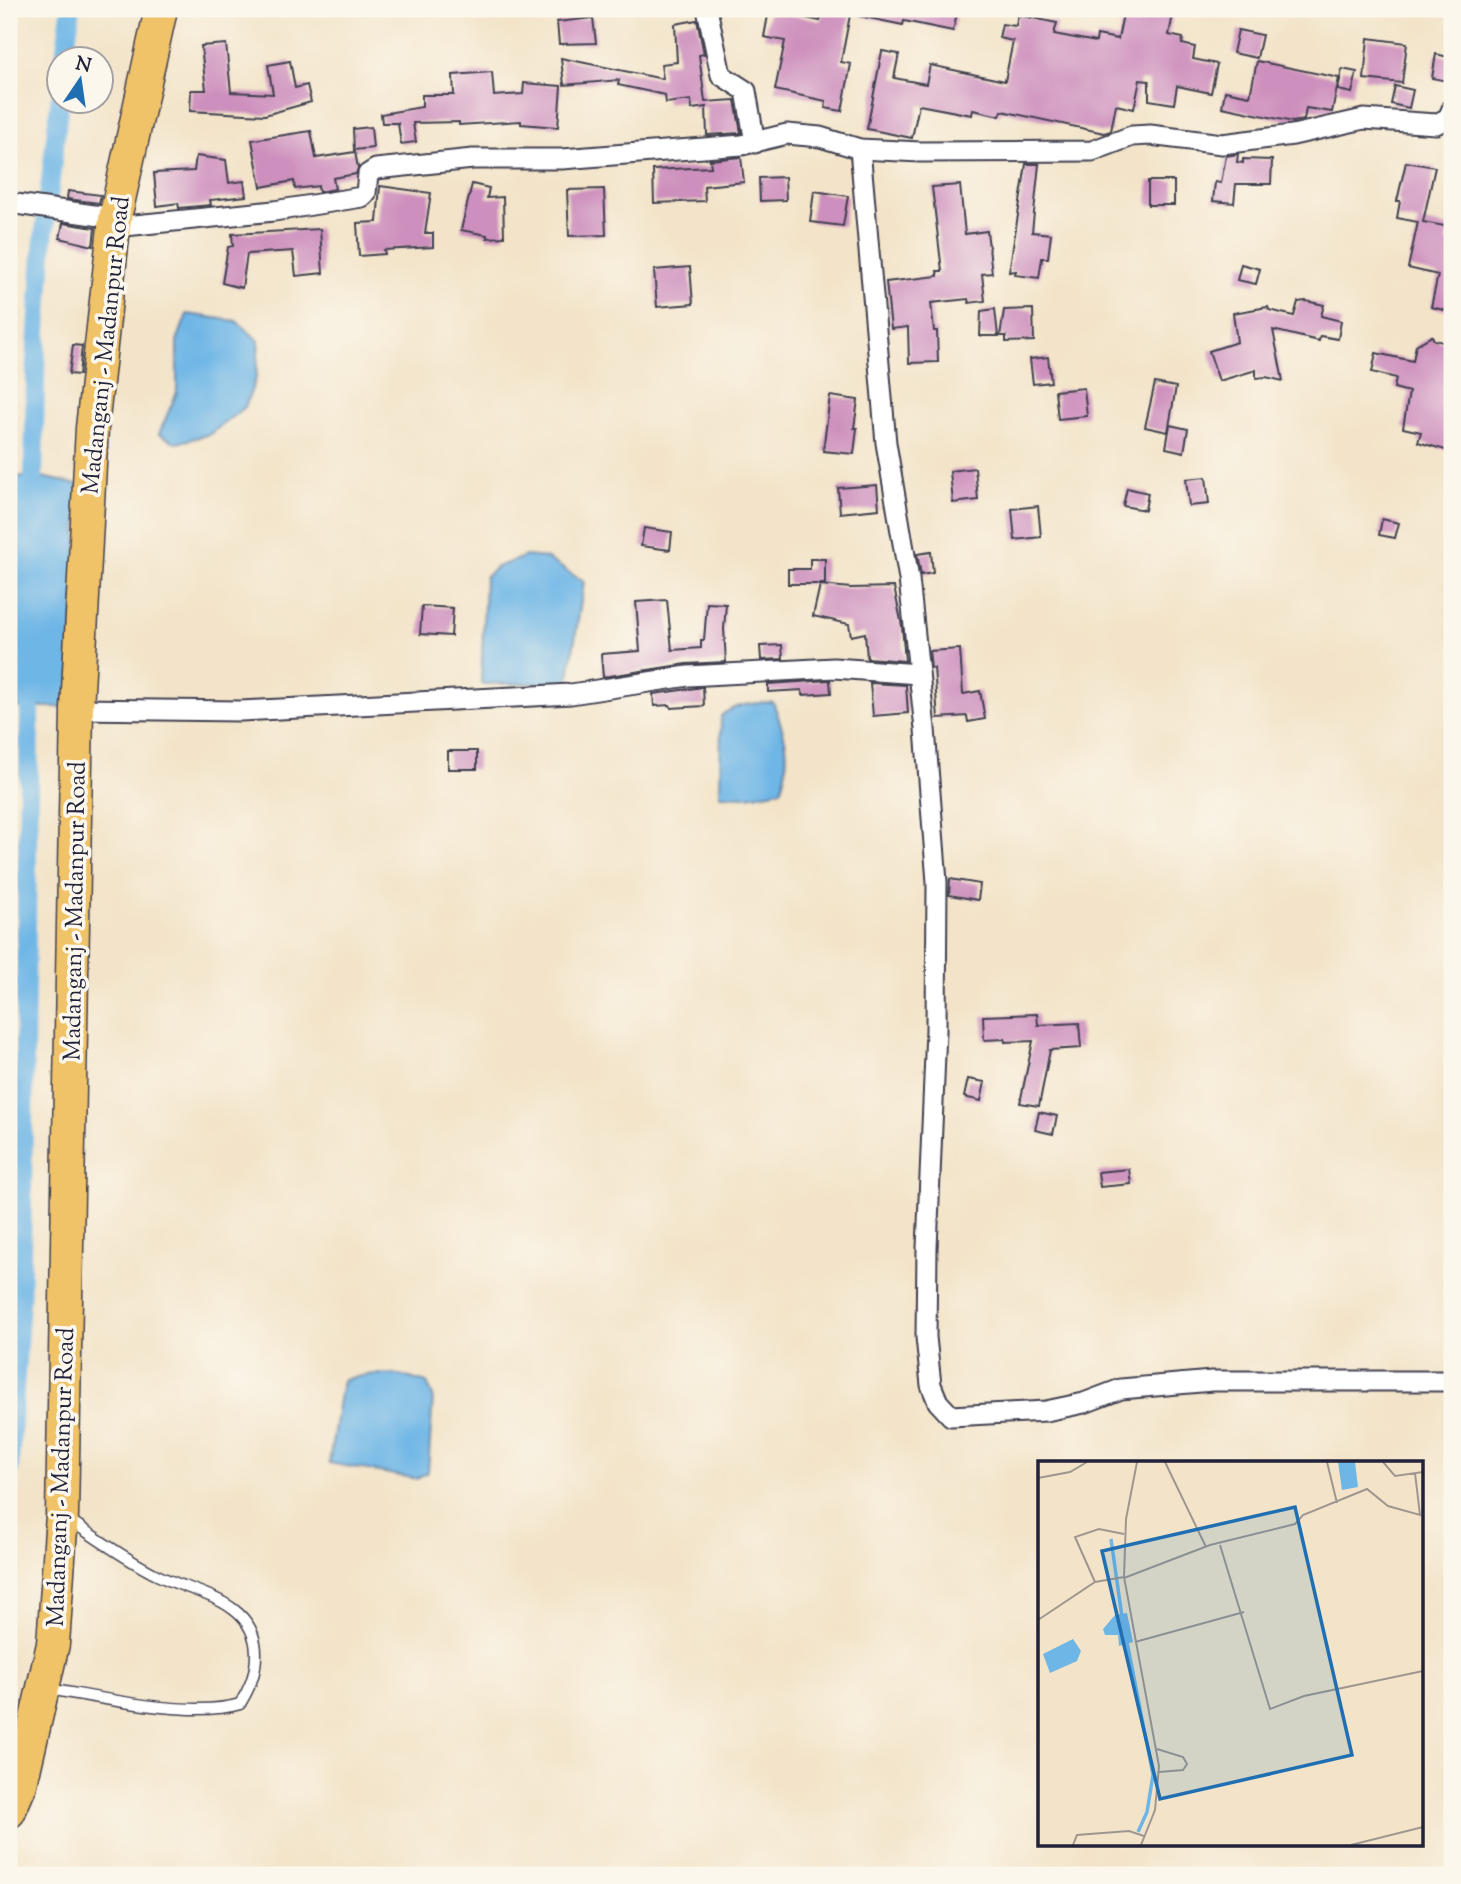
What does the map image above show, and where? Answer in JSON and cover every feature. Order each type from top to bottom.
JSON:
[{"type":"main road","name":"Madanganj - Madanpur Road","points":[[9,1812],[21,1784],[53,1644],[62,1515],[77,709],[92,428],[110,221],[161,9]]},
{"type":"street","points":[[707,9],[721,75],[746,91],[755,143]]},
{"type":"street","points":[[9,203],[110,221],[150,225],[274,211],[362,197],[366,193],[368,174],[376,169],[473,159],[562,159],[755,143],[787,134],[820,137],[860,149],[920,152],[1092,151],[1132,136],[1150,135],[1222,144],[1293,135],[1364,119],[1436,124],[1448,118],[1452,109]]},
{"type":"street","points":[[860,149],[886,443],[909,579],[937,882],[936,1030],[926,1337],[931,1385],[938,1402],[951,1416],[1045,1411],[1084,1403],[1121,1389],[1212,1381],[1452,1381]]},
{"type":"street","points":[[77,709],[241,711],[571,694],[688,676],[834,668],[919,674]]},
{"type":"lane","points":[[43,1688],[159,1706],[215,1708],[240,1703],[256,1671],[256,1644],[244,1616],[201,1591],[159,1576],[62,1515]]},
{"type":"water","points":[[187,314],[236,321],[259,341],[256,378],[245,407],[210,434],[177,443],[159,434],[177,392],[177,341]]},
{"type":"water","points":[[38,476],[79,485],[70,707],[9,707],[9,478]]},
{"type":"water","points":[[526,556],[546,558],[584,582],[568,683],[481,684],[485,577],[497,567]]},
{"type":"water","points":[[773,702],[787,755],[781,790],[748,796],[720,795],[721,716],[739,706]]},
{"type":"water","points":[[374,1374],[400,1375],[427,1383],[433,1396],[428,1472],[417,1479],[329,1463],[344,1379]]},
{"type":"building","points":[[823,9],[850,15],[841,62],[851,64],[842,111],[825,108],[826,101],[775,90],[785,41],[764,37],[769,10],[820,21]]},
{"type":"building","points":[[860,9],[958,9],[953,31],[904,21],[903,25],[859,16]]},
{"type":"building","points":[[1124,9],[1174,9],[1169,35],[1183,38],[1182,44],[1195,47],[1193,59],[1217,64],[1211,93],[1177,86],[1174,104],[1149,100],[1149,81],[1140,80],[1134,109],[1116,105],[1111,131],[1104,133],[1002,111],[1000,116],[973,110],[972,115],[919,105],[912,138],[867,129],[882,51],[899,54],[894,78],[926,84],[930,65],[1005,81],[1013,41],[999,38],[1002,24],[1016,26],[1018,15],[1057,23],[1054,34],[1096,42],[1097,35],[1118,39]]},
{"type":"building","points":[[593,18],[596,43],[559,44],[557,22]]},
{"type":"building","points":[[697,20],[704,54],[699,55],[705,102],[735,100],[741,133],[707,135],[706,107],[692,109],[691,100],[666,103],[665,95],[618,85],[619,80],[564,85],[561,58],[663,79],[661,64],[677,62],[675,24]]},
{"type":"building","points":[[1238,30],[1262,35],[1257,58],[1233,53]]},
{"type":"building","points":[[1368,38],[1407,43],[1402,83],[1364,79]]},
{"type":"building","points":[[226,44],[231,92],[273,94],[268,65],[290,61],[295,88],[307,85],[311,102],[265,115],[190,111],[191,90],[206,90],[201,46]]},
{"type":"building","points":[[1436,54],[1452,58],[1448,81],[1432,78]]},
{"type":"building","points":[[1257,61],[1339,78],[1332,112],[1306,108],[1304,120],[1293,122],[1222,107],[1225,91],[1250,96]]},
{"type":"building","points":[[1342,69],[1357,72],[1352,93],[1338,90]]},
{"type":"building","points":[[492,72],[494,96],[523,94],[524,83],[561,86],[558,127],[521,124],[521,121],[459,125],[459,122],[413,123],[416,142],[401,144],[398,123],[382,123],[381,114],[422,107],[422,95],[454,95],[453,75]]},
{"type":"building","points":[[1395,86],[1413,90],[1409,108],[1391,104]]},
{"type":"building","points":[[371,127],[373,148],[354,150],[353,129]]},
{"type":"building","points":[[311,131],[316,158],[355,152],[358,168],[356,174],[333,178],[335,189],[319,192],[318,186],[295,189],[294,181],[261,187],[252,140]]},
{"type":"building","points":[[1238,154],[1237,162],[1243,163],[1243,159],[1272,160],[1271,184],[1236,184],[1234,203],[1213,201],[1215,182],[1221,183],[1226,156]]},
{"type":"building","points":[[196,156],[226,160],[229,183],[244,181],[246,196],[210,200],[211,205],[179,208],[178,203],[157,206],[154,173],[194,171]]},
{"type":"building","points":[[741,157],[744,182],[704,186],[705,201],[654,203],[653,170],[711,167],[710,160]]},
{"type":"building","points":[[1406,162],[1435,167],[1423,222],[1450,227],[1446,242],[1452,243],[1452,312],[1431,307],[1438,275],[1408,268],[1418,222],[1397,218],[1400,201],[1397,201]]},
{"type":"building","points":[[1026,164],[1039,164],[1032,232],[1051,234],[1048,258],[1042,258],[1039,278],[1015,275],[1016,271],[1009,272]]},
{"type":"building","points":[[785,177],[786,200],[760,201],[759,178]]},
{"type":"building","points":[[1148,181],[1174,181],[1174,205],[1148,205]]},
{"type":"building","points":[[472,184],[489,188],[487,198],[503,197],[504,237],[487,238],[487,235],[461,230]]},
{"type":"building","points":[[960,185],[965,234],[987,231],[992,273],[982,274],[985,301],[969,303],[968,299],[931,303],[934,331],[937,331],[938,362],[909,363],[908,327],[891,329],[886,282],[938,276],[937,271],[942,271],[932,187]]},
{"type":"building","points":[[380,186],[431,193],[425,233],[433,233],[433,247],[384,250],[385,254],[359,256],[357,223],[377,222]]},
{"type":"building","points":[[604,189],[606,235],[569,236],[567,190]]},
{"type":"building","points":[[68,191],[101,195],[99,203],[67,199]]},
{"type":"building","points":[[814,191],[848,196],[843,226],[810,222]]},
{"type":"building","points":[[63,223],[95,228],[93,246],[60,238]]},
{"type":"building","points":[[320,229],[323,273],[296,276],[293,251],[247,254],[242,288],[222,283],[228,247],[233,246],[232,234]]},
{"type":"building","points":[[1241,264],[1260,269],[1256,284],[1237,280]]},
{"type":"building","points":[[690,267],[693,304],[657,307],[654,270]]},
{"type":"building","points":[[1298,302],[1324,305],[1321,316],[1341,321],[1338,339],[1320,336],[1319,341],[1273,330],[1283,381],[1256,378],[1256,370],[1219,381],[1209,351],[1237,342],[1233,313],[1268,307],[1269,310],[1294,316]]},
{"type":"building","points":[[995,309],[998,336],[980,336],[981,311]]},
{"type":"building","points":[[1033,309],[1034,341],[1006,342],[1006,336],[1000,336],[1004,310]]},
{"type":"building","points":[[1432,336],[1434,340],[1452,344],[1452,452],[1418,442],[1421,432],[1403,428],[1409,392],[1394,388],[1396,378],[1372,372],[1376,353],[1413,361],[1416,345]]},
{"type":"building","points":[[73,345],[82,346],[79,375],[69,374]]},
{"type":"building","points":[[1048,357],[1051,382],[1033,384],[1030,359]]},
{"type":"building","points":[[1155,383],[1176,387],[1168,432],[1145,427]]},
{"type":"building","points":[[1084,388],[1087,416],[1058,419],[1055,391]]},
{"type":"building","points":[[830,396],[858,400],[854,454],[823,451]]},
{"type":"building","points":[[1170,425],[1188,429],[1184,452],[1166,448]]},
{"type":"building","points":[[975,468],[978,500],[953,503],[950,471]]},
{"type":"building","points":[[1206,477],[1209,504],[1189,506],[1186,479]]},
{"type":"building","points":[[877,485],[879,509],[840,513],[838,488]]},
{"type":"building","points":[[1127,488],[1148,493],[1145,510],[1123,506]]},
{"type":"building","points":[[1038,506],[1041,537],[1015,540],[1012,509]]},
{"type":"building","points":[[1382,519],[1399,523],[1395,538],[1379,535]]},
{"type":"building","points":[[644,528],[672,532],[670,550],[641,546]]},
{"type":"building","points":[[931,552],[933,573],[921,575],[917,554]]},
{"type":"building","points":[[810,559],[825,559],[825,584],[788,584],[788,569],[810,569]]},
{"type":"building","points":[[820,585],[851,588],[894,587],[902,626],[905,661],[867,658],[865,633],[851,636],[849,624],[813,616]]},
{"type":"building","points":[[667,600],[672,650],[701,648],[707,603],[726,604],[726,662],[686,664],[603,677],[601,654],[640,651],[636,602]]},
{"type":"building","points":[[422,606],[453,608],[451,636],[420,634]]},
{"type":"building","points":[[782,645],[783,659],[761,660],[760,646]]},
{"type":"building","points":[[960,649],[963,694],[980,691],[985,719],[968,722],[967,716],[938,718],[934,668],[931,668],[929,651]]},
{"type":"building","points":[[830,680],[831,693],[803,695],[802,690],[768,692],[768,684]]},
{"type":"building","points":[[870,683],[906,685],[908,713],[873,716]]},
{"type":"building","points":[[703,687],[704,706],[654,706],[653,694]]},
{"type":"building","points":[[448,751],[477,751],[477,769],[448,769]]},
{"type":"building","points":[[950,879],[980,884],[978,900],[949,895]]},
{"type":"building","points":[[1037,1014],[1038,1025],[1079,1023],[1081,1048],[1050,1050],[1039,1106],[1020,1103],[1033,1041],[984,1040],[983,1016]]},
{"type":"building","points":[[968,1079],[985,1082],[981,1101],[964,1097]]},
{"type":"building","points":[[1039,1112],[1057,1116],[1053,1134],[1035,1130]]},
{"type":"building","points":[[1129,1169],[1131,1184],[1100,1187],[1098,1172]]},
{"type":"waterway","points":[[66,46],[71,9]]},
{"type":"waterway","points":[[33,502],[36,356],[43,244],[58,116]]},
{"type":"waterway","points":[[9,1469],[21,1294],[30,682]]}]
